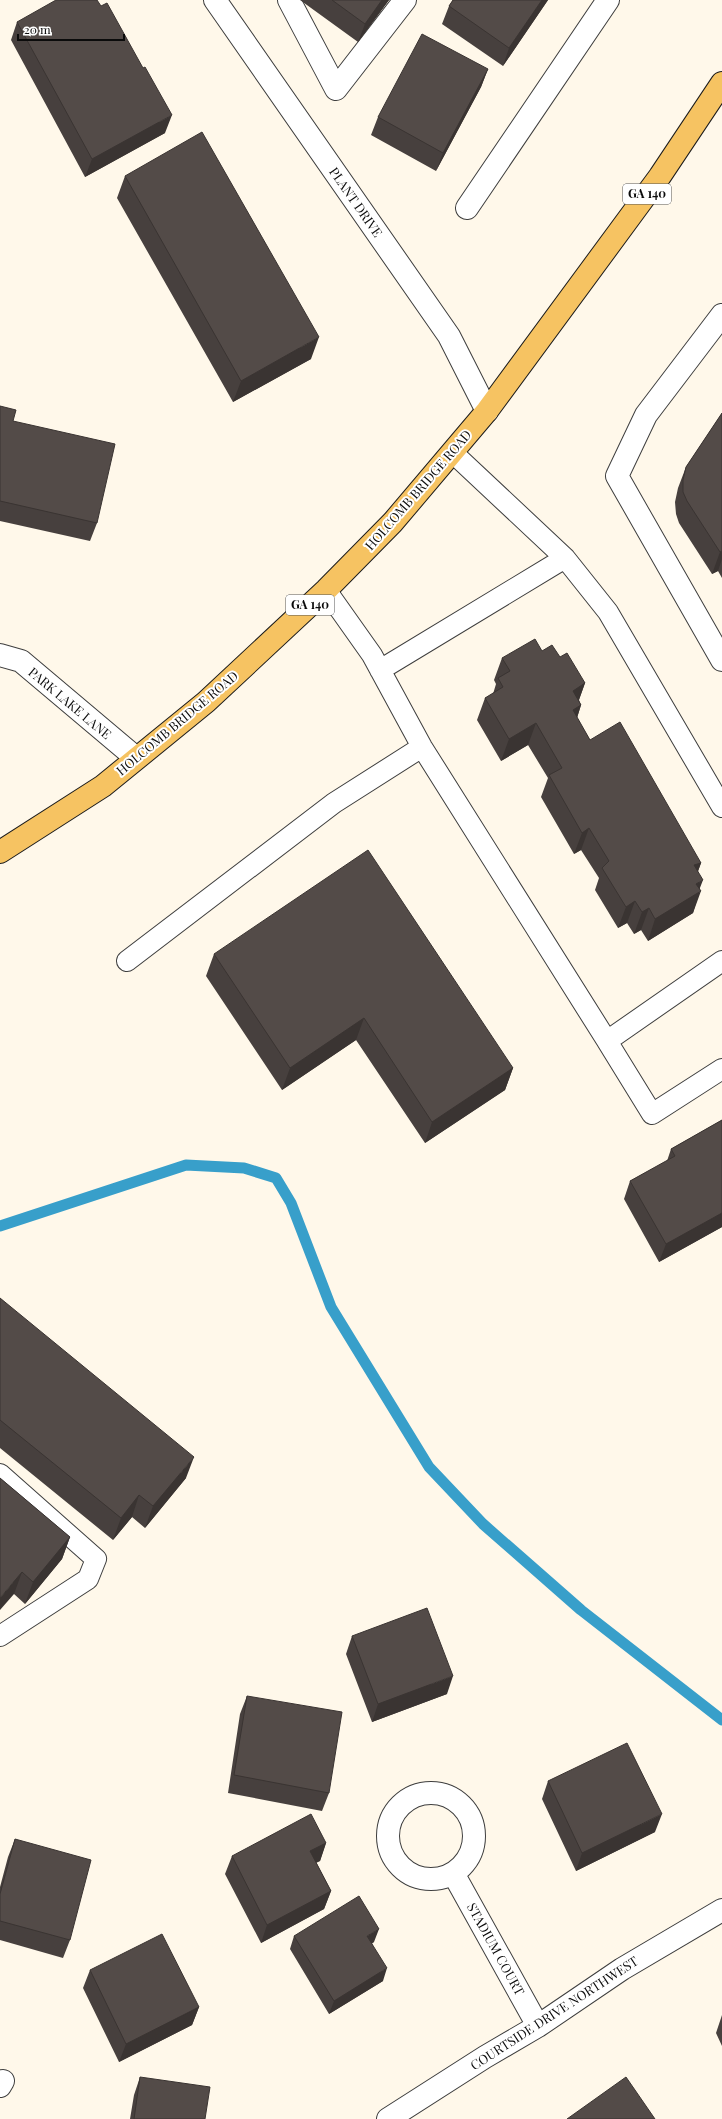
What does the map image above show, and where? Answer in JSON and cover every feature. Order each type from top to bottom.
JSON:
[{"type":"main road","name":"HOLCOMB BRIDGE ROAD","points":[[0,852],[102,786],[206,702],[326,590],[393,522],[487,411],[660,176],[722,83]]},
{"type":"street","name":"PLANT DRIVE","points":[[215,0],[449,336],[487,411]]},
{"type":"street","points":[[289,0],[336,89],[406,0]]},
{"type":"street","points":[[467,208],[608,0]]},
{"type":"street","points":[[722,315],[646,416],[617,476],[722,660]]},
{"type":"street","name":"PARK LAKE LANE","points":[[0,655],[21,661],[136,758]]},
{"type":"street","name":"STADIUM COURT","points":[[453,1873],[538,2026]]},
{"type":"street","name":"COURTSIDE DRIVE NORTHWEST","points":[[388,2119],[485,2057],[538,2026],[622,1969],[722,1910]]},
{"type":"lane","points":[[452,452],[565,558],[608,612],[722,807]]},
{"type":"lane","points":[[380,670],[565,558]]},
{"type":"lane","points":[[326,590],[372,655],[422,747],[652,1114],[722,1069]]},
{"type":"lane","points":[[127,961],[334,803],[422,747]]},
{"type":"lane","points":[[607,1040],[722,961]]},
{"type":"lane","points":[[0,1474],[96,1560],[88,1579],[0,1636]]},
{"type":"building","points":[[56,0],[97,0],[101,6],[107,3],[143,68],[145,67],[172,115],[92,159],[17,22]]},
{"type":"building","points":[[332,0],[382,0],[365,24]]},
{"type":"building","points":[[453,0],[542,0],[509,48],[449,6]]},
{"type":"building","points":[[422,34],[488,69],[443,153],[378,117]]},
{"type":"building","points":[[202,132],[319,337],[241,381],[125,176]]},
{"type":"building","points":[[0,406],[16,410],[13,421],[115,444],[97,523],[0,501]]},
{"type":"building","points":[[722,413],[722,551],[720,552],[687,501],[683,492],[683,480],[686,467]]},
{"type":"building","points":[[535,639],[542,651],[552,645],[560,657],[567,653],[585,683],[573,691],[581,705],[573,710],[590,740],[620,722],[701,863],[694,865],[703,880],[696,884],[701,891],[655,919],[649,908],[642,912],[635,901],[626,907],[602,868],[609,861],[589,828],[582,833],[549,775],[562,768],[536,723],[509,739],[485,698],[503,687],[498,678],[510,671],[502,658]]},
{"type":"building","points":[[368,850],[513,1068],[432,1122],[364,1018],[290,1068],[214,954]]},
{"type":"building","points":[[722,1120],[722,1213],[666,1244],[630,1181],[675,1156],[671,1149]]},
{"type":"building","points":[[0,1298],[194,1457],[153,1506],[139,1495],[121,1518],[0,1420]]},
{"type":"building","points":[[0,1478],[70,1537],[33,1582],[22,1572],[0,1598]]},
{"type":"building","points":[[427,1608],[453,1676],[378,1704],[352,1636]]},
{"type":"building","points":[[247,1696],[342,1712],[329,1793],[234,1775]]},
{"type":"building","points":[[627,1743],[662,1814],[582,1853],[548,1781]]},
{"type":"building","points":[[311,1814],[326,1843],[310,1851],[331,1891],[267,1925],[232,1856]]},
{"type":"building","points":[[15,1839],[91,1860],[70,1940],[0,1921],[0,1894]]},
{"type":"building","points":[[359,1896],[379,1929],[367,1936],[387,1968],[334,2001],[294,1936]]},
{"type":"building","points":[[162,1934],[199,2007],[126,2044],[90,1970]]},
{"type":"building","points":[[140,2077],[210,2087],[205,2119],[134,2119]]},
{"type":"building","points":[[626,2077],[655,2119],[567,2119]]},
{"type":"waterway","points":[[0,1226],[186,1165],[244,1168],[276,1178],[291,1203],[331,1307],[429,1467],[483,1524],[581,1610],[722,1720]]}]
